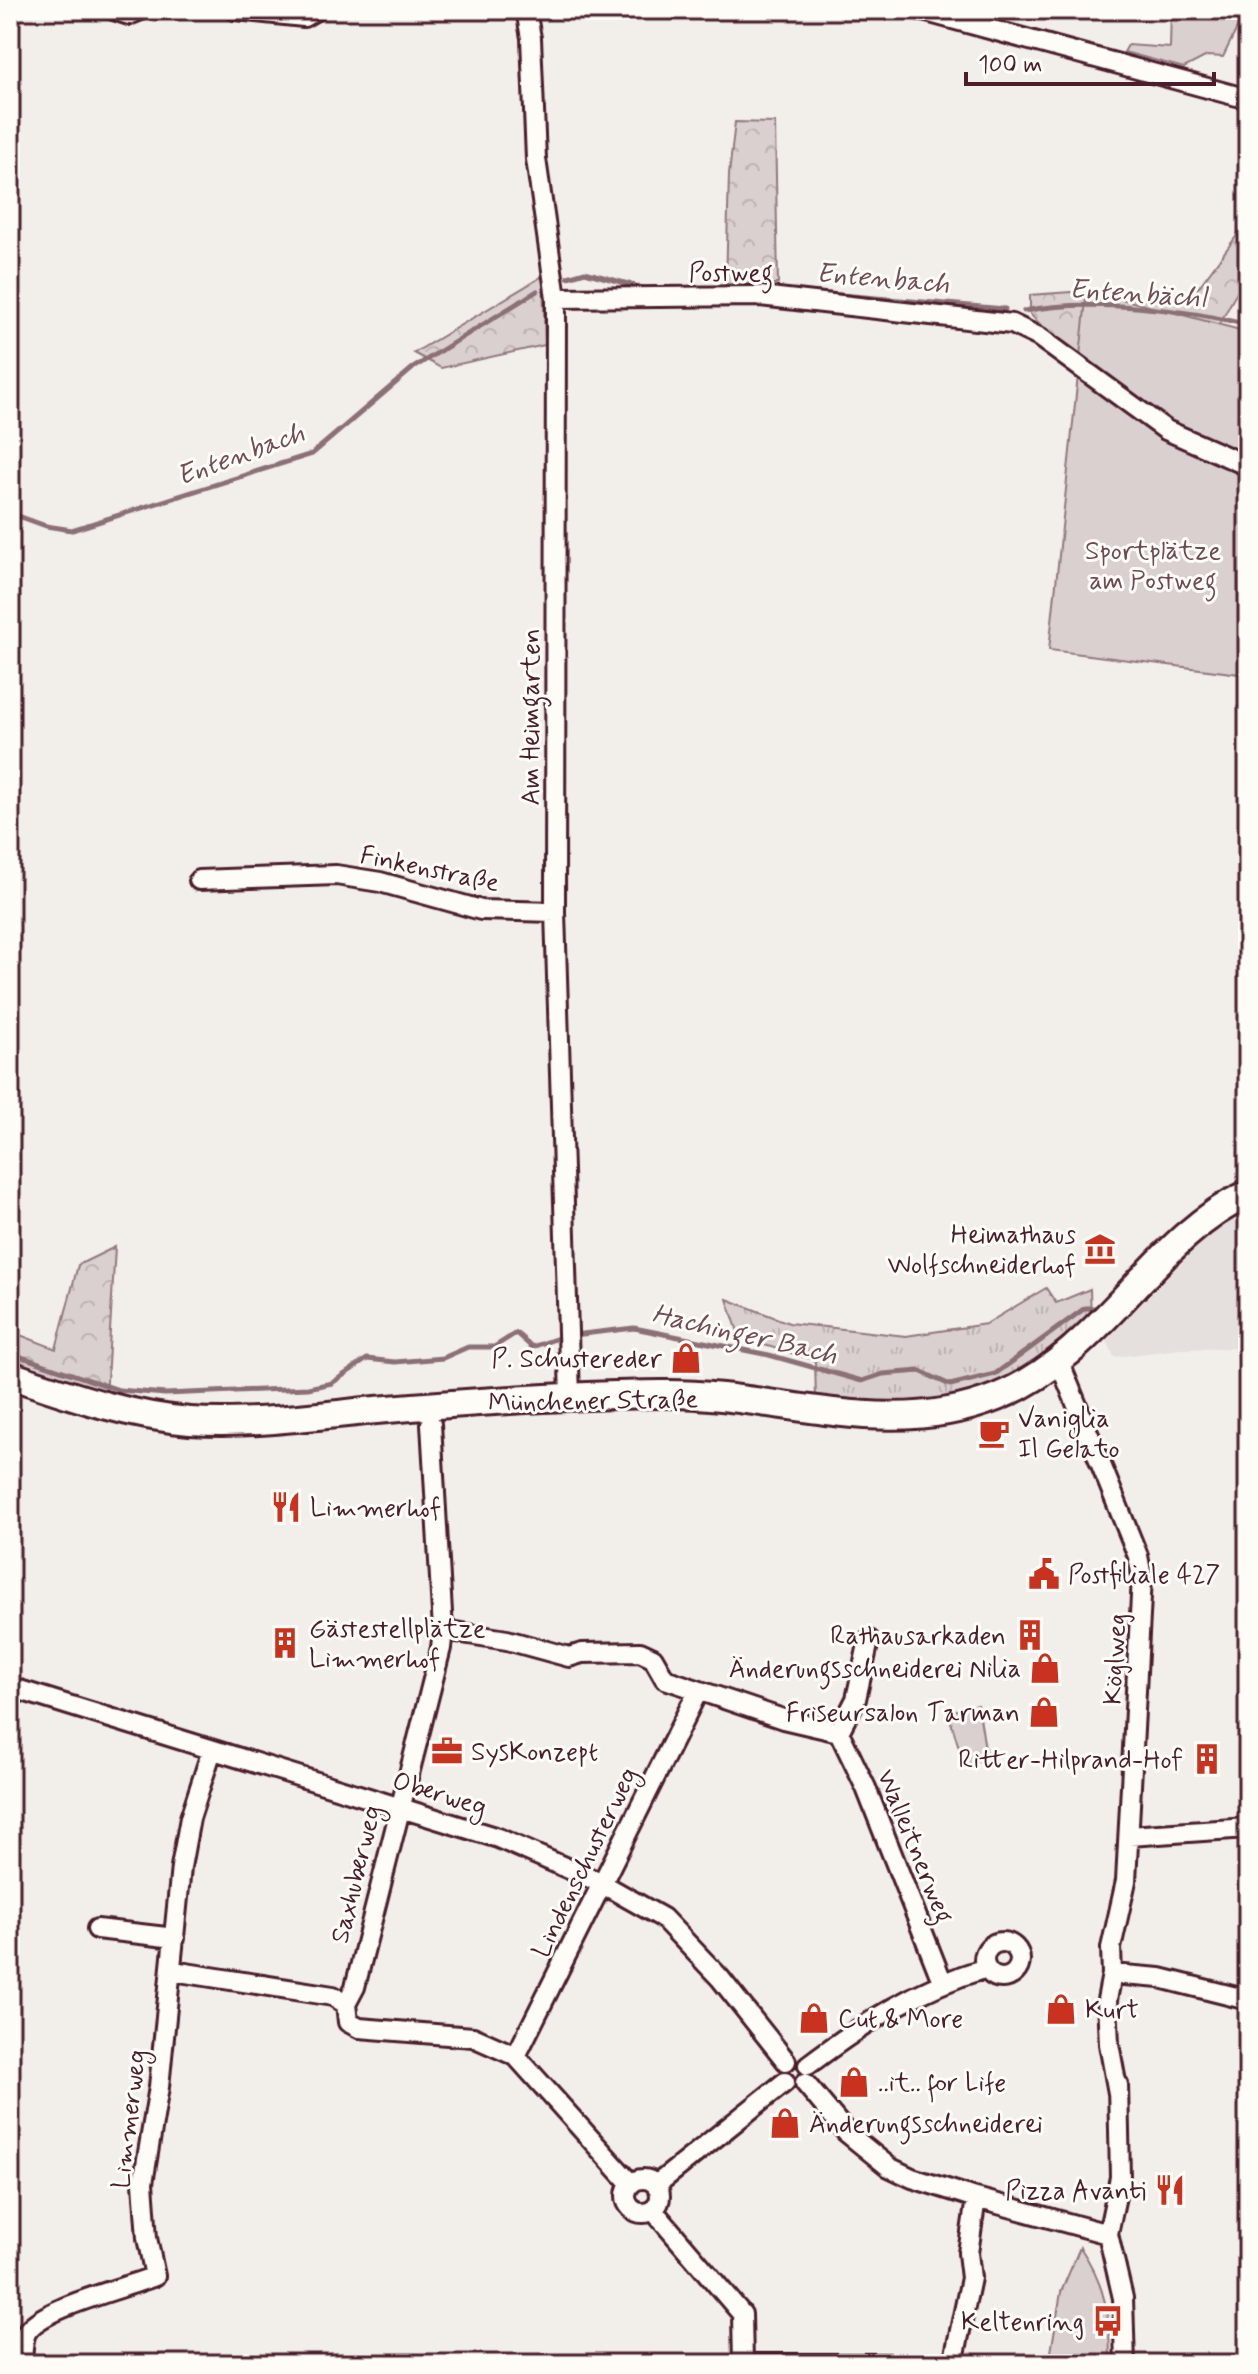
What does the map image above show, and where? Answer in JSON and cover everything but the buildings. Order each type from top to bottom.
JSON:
[{"type":"main road","name":"Münchener Straße","points":[[10,1375],[124,1411],[191,1421],[235,1422],[570,1397],[676,1394],[904,1418],[966,1409],[1036,1378],[1059,1361],[1091,1335],[1209,1217],[1248,1194]]},
{"type":"street","points":[[114,10],[129,15],[141,10]]},
{"type":"street","points":[[235,10],[304,17],[316,10]]},
{"type":"street","name":"Am Heimgarten","points":[[526,10],[531,38],[536,159],[556,298],[555,912],[570,1397]]},
{"type":"street","name":"Am Heimgarten","points":[[531,38],[537,10]]},
{"type":"street","points":[[919,10],[1248,99]]},
{"type":"street","name":"Postweg","points":[[556,298],[760,296],[1012,324],[1039,337],[1166,430],[1248,466]]},
{"type":"street","name":"Finkenstraße","points":[[199,880],[336,875],[380,882],[481,910],[555,912]]},
{"type":"street","name":"Köglweg","points":[[1059,1361],[1141,1565],[1143,1595],[1126,1881],[1111,1948],[1112,1974],[1119,1995],[1120,2177],[1108,2234],[1123,2298],[1125,2364]]},
{"type":"street","name":"Saxhuberweg","points":[[346,2004],[355,1987],[398,1808],[438,1666],[443,1630],[431,1424]]},
{"type":"street","points":[[443,1630],[507,1640],[569,1657],[582,1653],[640,1652],[653,1658],[665,1679],[783,1719],[839,1732],[856,1699],[869,1640]]},
{"type":"street","name":"Oberweg","points":[[10,1687],[498,1838],[601,1883],[663,1918],[720,1978],[786,2061]]},
{"type":"street","name":"Lindenschusterweg","points":[[516,2056],[564,1966],[601,1883],[698,1691]]},
{"type":"street","name":"Walleitnerweg","points":[[839,1732],[872,1801],[896,1870],[942,1981]]},
{"type":"street","name":"Limmerweg","points":[[22,2364],[25,2335],[42,2317],[155,2276],[147,2238],[143,2183],[173,1971],[190,1818],[212,1750]]},
{"type":"street","points":[[1129,1836],[1248,1828]]},
{"type":"street","points":[[97,1929],[175,1938]]},
{"type":"street","points":[[986,1968],[942,1981],[880,2013],[806,2074],[797,2087],[785,2082],[781,2074],[786,2061],[798,2058],[806,2074],[846,2132],[889,2167],[976,2198],[1108,2234]]},
{"type":"street","points":[[173,1971],[333,1996],[346,2004],[348,2022],[359,2028],[473,2037],[516,2056],[631,2184]]},
{"type":"street","points":[[1112,1974],[1160,1978],[1248,2000]]},
{"type":"street","points":[[656,2185],[785,2082]]},
{"type":"street","points":[[641,2179],[656,2185],[659,2201],[653,2210],[642,2213],[629,2205],[626,2194],[631,2184],[641,2179]]},
{"type":"street","points":[[953,2364],[971,2278],[968,2253],[976,2198]]},
{"type":"street","points":[[653,2210],[742,2314],[746,2364],[888,2364]]},
{"type":"shaded area","points":[[1248,1209],[1248,1348],[1181,1349],[1114,1357],[1107,1340],[1206,1237]]},
{"type":"green space","points":[[1171,10],[1246,10],[1223,57],[1207,56],[1184,68],[1124,52],[1128,45],[1170,48]]},
{"type":"green space","points":[[735,122],[775,123],[778,284],[726,284],[729,174]]},
{"type":"green space","points":[[1248,226],[1248,271],[1216,331],[1101,359],[1071,356],[1030,314],[1030,295],[1071,292],[1165,302],[1198,288],[1241,230]]},
{"type":"green space","points":[[543,276],[545,345],[441,368],[414,353]]},
{"type":"green space","name":"Sportplätze am Postweg","points":[[1087,290],[1248,332],[1248,675],[1049,650]]},
{"type":"green space","points":[[115,1247],[106,1398],[10,1365],[10,1331],[56,1349],[78,1265]]},
{"type":"green space","points":[[1046,1288],[1056,1303],[1090,1289],[1091,1320],[1061,1348],[991,1393],[871,1408],[816,1401],[815,1360],[740,1338],[727,1299],[789,1323],[906,1336],[986,1324]]},
{"type":"green space","points":[[978,1705],[987,1761],[964,1764],[948,1712]]},
{"type":"green space","points":[[1080,2247],[1096,2276],[1105,2303],[1110,2364],[1049,2364],[1061,2292]]},
{"type":"waterway","name":"Entenbach","points":[[568,277],[585,272],[646,289]]},
{"type":"waterway","name":"Entenbach","points":[[747,287],[1005,309]]},
{"type":"waterway","name":"Entenbach","points":[[10,513],[46,526],[72,530],[312,454],[413,368],[537,291]]},
{"type":"waterway","name":"Entenbächl","points":[[1024,311],[1106,305],[1196,314],[1248,325]]},
{"type":"waterway","name":"Hachinger Bach","points":[[574,1335],[634,1328],[769,1355],[862,1381],[883,1374],[920,1371],[950,1385],[995,1374],[1085,1308],[1101,1308]]},
{"type":"waterway","name":"Hachinger Bach","points":[[10,1353],[119,1390],[165,1394],[308,1388],[332,1383],[367,1359],[395,1362],[443,1358],[468,1347],[494,1347],[516,1333],[532,1347],[564,1336]]},
{"type":"place","name":"Heimathaus Wolfschneiderhof","points":[[1100,1249]]},
{"type":"place","name":"P. Schustereder","points":[[686,1358]]},
{"type":"place","name":"Vaniglia Il Gelato","points":[[994,1433]]},
{"type":"place","name":"Limmerhof","points":[[286,1507]]},
{"type":"place","name":"Postfiliale 427","points":[[1044,1574]]},
{"type":"place","name":"Rathausarkaden","points":[[1030,1635]]},
{"type":"place","name":"Gästestellplätze Limmerhof","points":[[285,1643]]},
{"type":"place","name":"Änderungsschneiderei Nilia","points":[[1045,1668]]},
{"type":"place","name":"Friseursalon Tarman","points":[[1044,1712]]},
{"type":"place","name":"SysKonzept","points":[[447,1751]]},
{"type":"place","name":"Ritter-Hilprand-Hof","points":[[1207,1759]]},
{"type":"place","name":"Kurt","points":[[1061,2009]]},
{"type":"place","name":"Cut & More","points":[[814,2018]]},
{"type":"place","name":"..it.. for Life","points":[[854,2082]]},
{"type":"place","name":"Änderungsschneiderei","points":[[785,2123]]},
{"type":"place","name":"Pizza Avanti","points":[[1170,2190]]},
{"type":"place","name":"Keltenring","points":[[1108,2321]]}]
